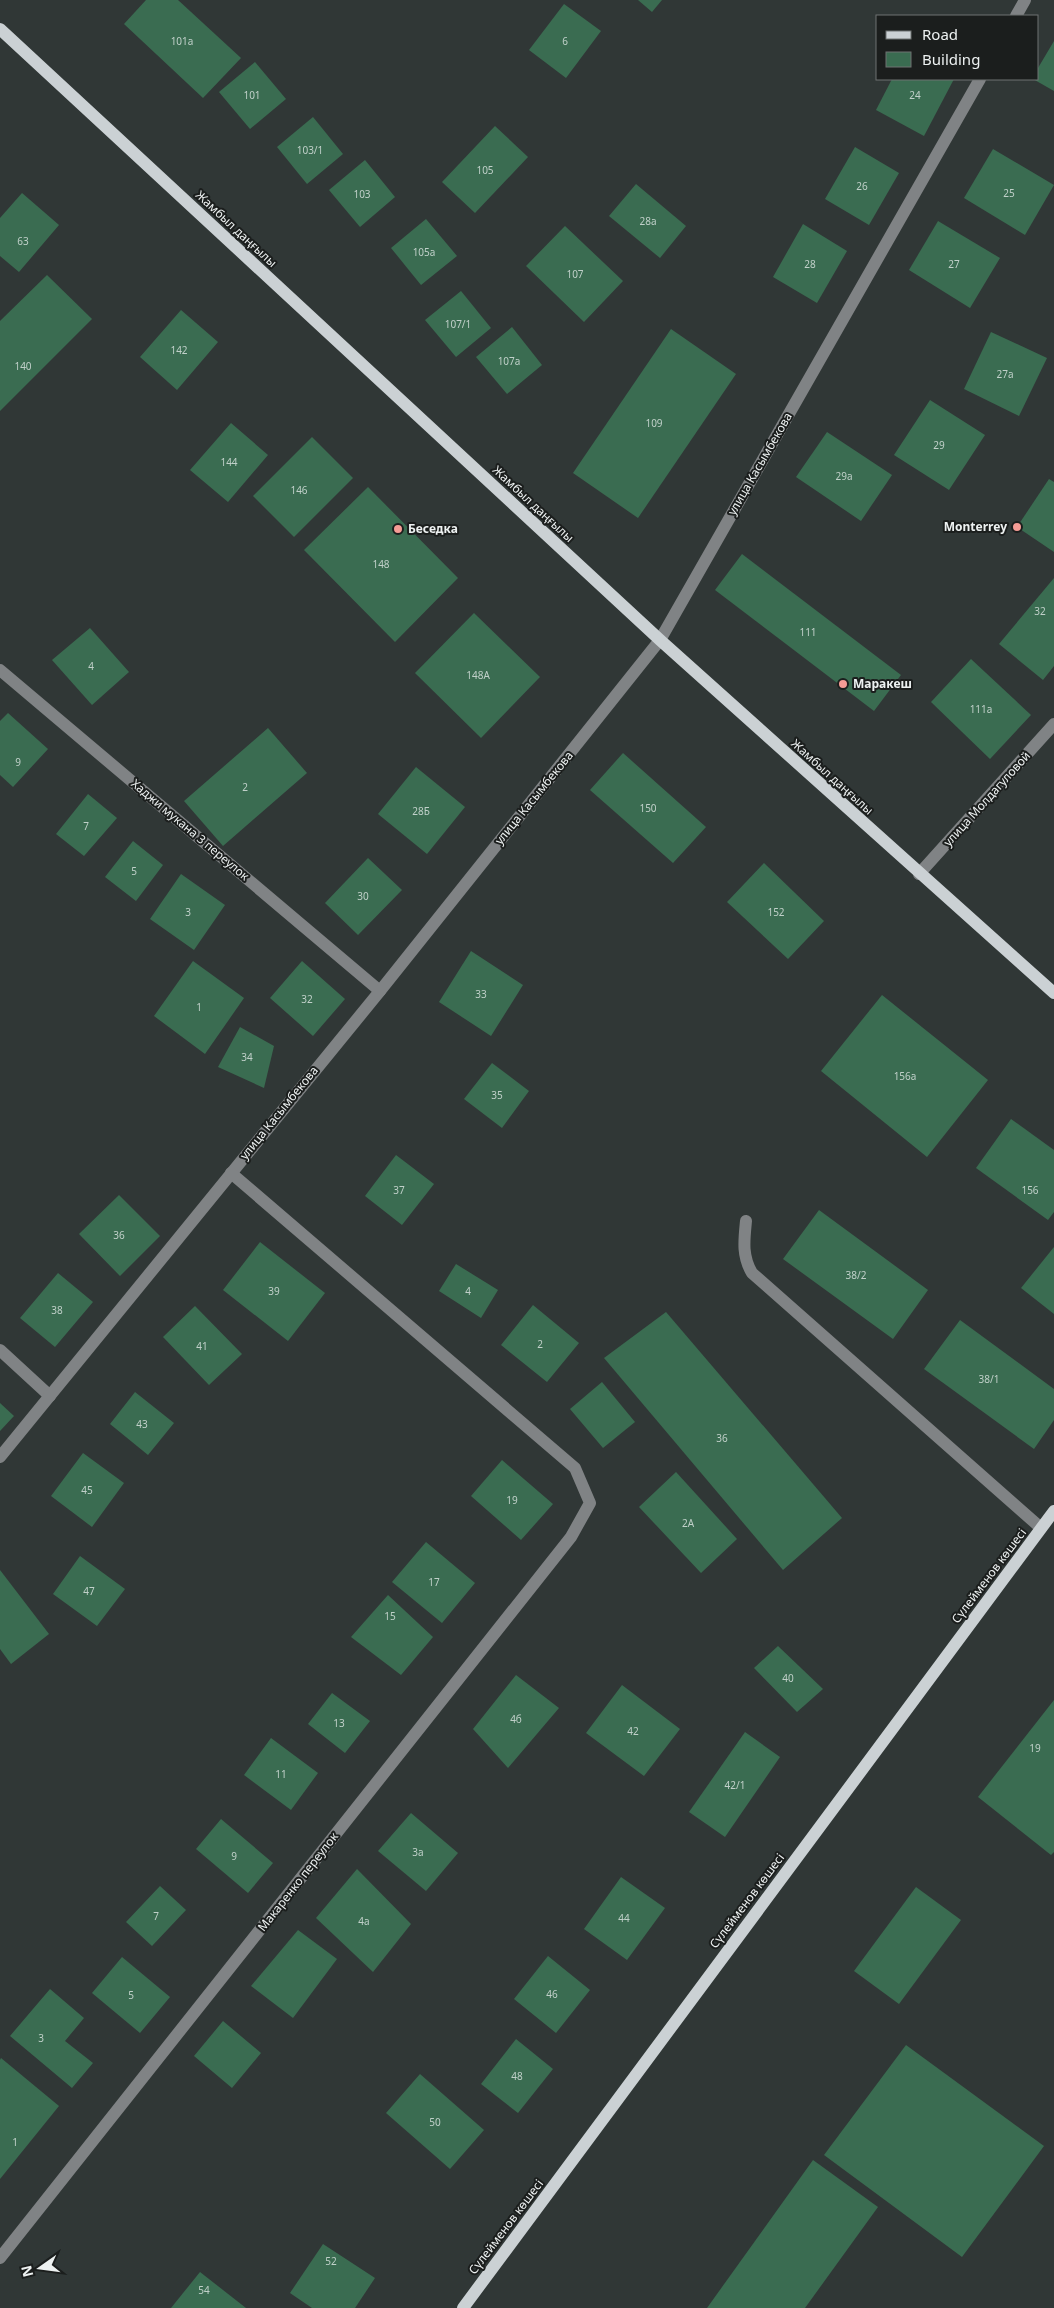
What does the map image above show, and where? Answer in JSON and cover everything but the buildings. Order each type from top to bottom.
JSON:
[{"type":"main road","name":"Жамбыл даңғылы","points":[[0,29],[660,640],[1054,993]]},
{"type":"main road","name":"Сүлейменов көшесі","points":[[463,2308],[1054,1511]]},
{"type":"street","points":[[1017,15],[1025,0]]},
{"type":"street","name":"улица Касымбекова","points":[[0,1457],[380,991],[660,640],[979,80]]},
{"type":"street","name":"Хаджи мукана 3 переулок","points":[[0,670],[380,991]]},
{"type":"street","name":"улица Молдагуловой","points":[[919,874],[1054,724]]},
{"type":"street","name":"Макаренко переулок","points":[[0,2258],[571,1537],[590,1503],[575,1468],[230,1173]]},
{"type":"street","points":[[746,1221],[744,1252],[746,1263],[752,1273],[1041,1528]]},
{"type":"street","points":[[0,1350],[50,1396]]},
{"type":"place","name":"Monterrey","points":[[1017,527]]},
{"type":"place","name":"Беседка","points":[[398,529]]},
{"type":"place","name":"Маракеш","points":[[843,684]]}]
